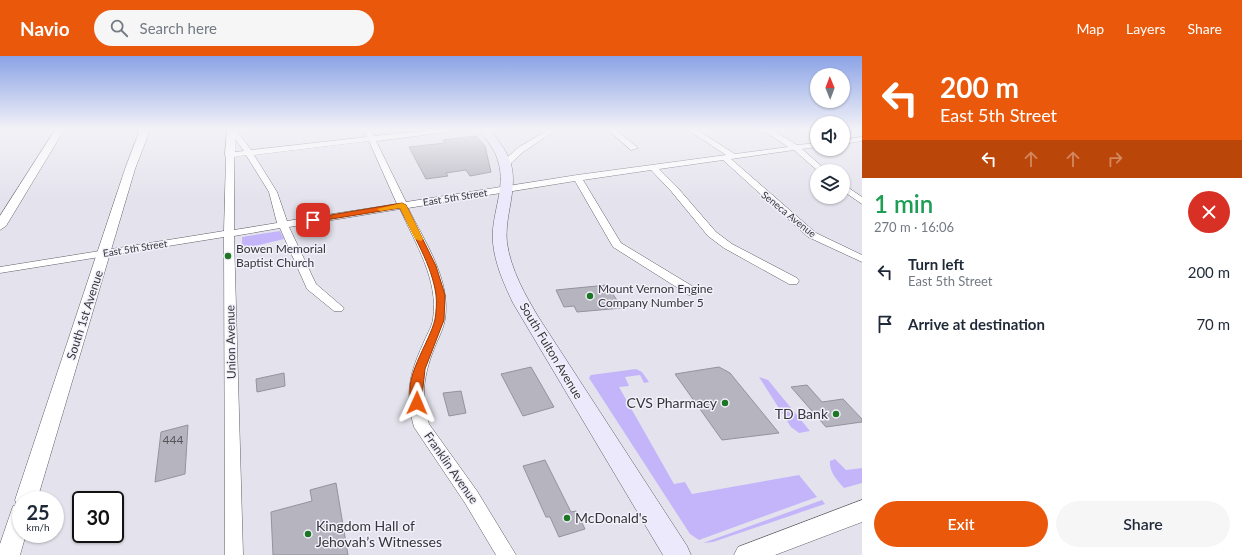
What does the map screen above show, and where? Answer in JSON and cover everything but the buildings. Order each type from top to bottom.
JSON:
[{"type":"main road","name":"South Fulton Avenue","points":[[499,153],[505,164],[504,189],[499,220],[500,244],[514,287],[532,322],[678,555]]},
{"type":"street","points":[[0,226],[45,153]]},
{"type":"street","name":"South 1st Avenue","points":[[29,491],[136,153]]},
{"type":"street","points":[[230,155],[246,153]]},
{"type":"street","points":[[249,153],[273,192],[283,225],[311,286],[338,308]]},
{"type":"street","name":"Franklin Avenue","points":[[377,153],[431,266],[440,295],[440,320],[419,369],[416,392],[422,427],[471,496],[507,555]]},
{"type":"street","points":[[505,164],[517,153]]},
{"type":"street","points":[[729,153],[735,157]]},
{"type":"street","name":"East 5th Street","points":[[0,270],[504,189],[760,153]]},
{"type":"street","points":[[802,153],[815,164]]},
{"type":"street","name":"Union Avenue","points":[[230,155],[229,232],[234,555]]},
{"type":"street","name":"Seneca Avenue","points":[[725,158],[812,235],[862,259]]},
{"type":"street","points":[[653,168],[674,189],[707,228],[728,246],[793,281]]},
{"type":"street","points":[[577,178],[590,197],[617,246],[693,292]]},
{"type":"street","points":[[850,192],[862,201]]},
{"type":"street","points":[[746,555],[854,512],[862,511]]},
{"type":"street","points":[[8,555],[12,542]]},
{"type":"shaded area","points":[[280,231],[284,239],[242,249],[242,237]]},
{"type":"shaded area","points":[[636,369],[642,372],[649,382],[644,383],[640,375],[625,377],[629,386],[619,387],[674,484],[685,482],[692,494],[799,475],[817,497],[699,540],[690,534],[589,378],[591,375]]},
{"type":"shaded area","points":[[759,377],[768,380],[810,431],[799,433],[791,427]]},
{"type":"shaded area","points":[[835,459],[846,470],[862,468],[862,483],[844,488],[834,476],[831,469],[830,461]]},
{"type":"shaded area","points":[[822,500],[825,504],[713,542],[703,543]]},
{"type":"slow traffic","points":[[380,209],[402,205],[419,239]]},
{"type":"place","name":"Bowen Memorial Baptist Church","points":[[228,256]]},
{"type":"place","name":"Mount Vernon Engine Company Number 5","points":[[590,296]]},
{"type":"place","name":"CVS Pharmacy","points":[[725,403]]},
{"type":"place","name":"TD Bank","points":[[836,414]]},
{"type":"place","name":"McDonald's","points":[[567,518]]},
{"type":"place","name":"Kingdom Hall of Jehovah’s Witnesses","points":[[308,534]]},
{"type":"route","points":[[313,220],[402,205],[431,266],[440,295],[440,320],[419,369],[416,392],[417,403]]}]
